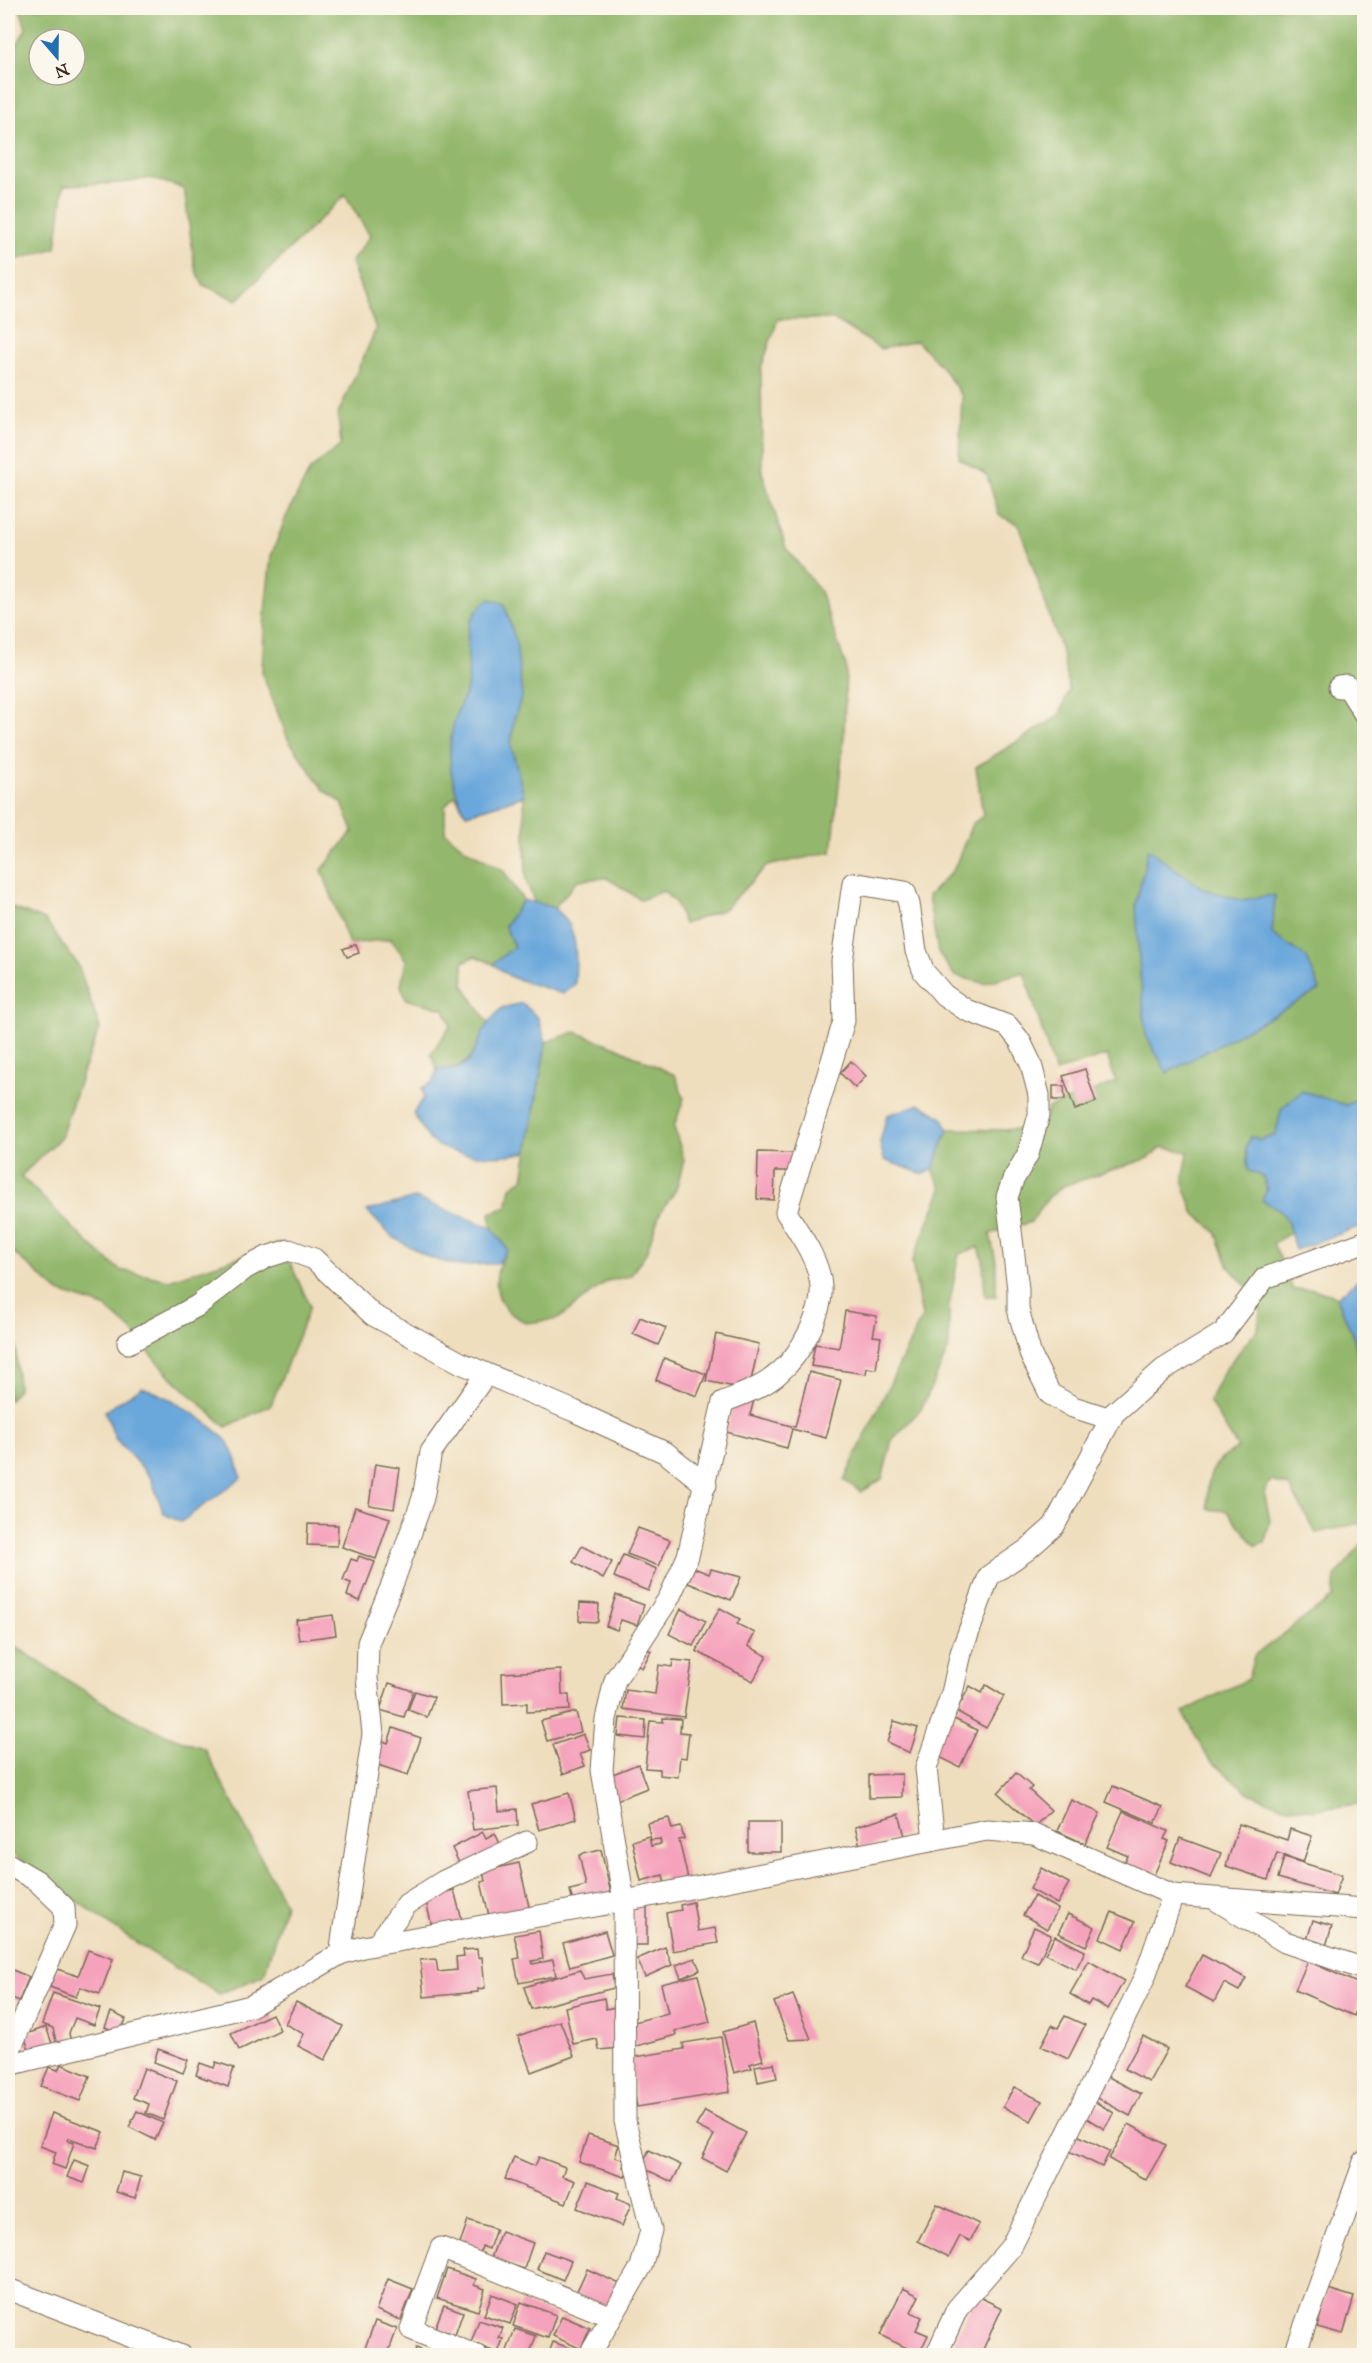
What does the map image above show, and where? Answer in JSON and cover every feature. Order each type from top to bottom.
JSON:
[{"type":"street","points":[[1339,687],[1347,686],[1365,713]]},
{"type":"street","points":[[589,2355],[641,2267],[651,2230],[625,2121],[624,1901],[602,1770],[606,1719],[615,1680],[669,1598],[688,1556],[706,1485],[723,1402],[761,1386],[782,1371],[810,1333],[818,1311],[821,1286],[811,1254],[786,1212],[844,1021],[842,962],[853,883],[905,892],[916,951],[924,972],[944,995],[966,1010],[1008,1026],[1020,1041],[1031,1064],[1039,1095],[1039,1115],[1028,1154],[1013,1180],[1007,1197],[1018,1289],[1017,1309],[1031,1356],[1050,1394],[1073,1407],[1111,1419]]},
{"type":"street","points":[[934,1840],[926,1768],[952,1693],[961,1653],[989,1576],[1027,1550],[1054,1526],[1114,1413],[1164,1369],[1223,1333],[1265,1278],[1365,1242]]},
{"type":"street","points":[[128,1343],[196,1306],[246,1268],[267,1257],[289,1250],[314,1259],[373,1316],[461,1363],[666,1453],[706,1485]]},
{"type":"street","points":[[340,1954],[372,1734],[367,1678],[368,1643],[394,1580],[423,1498],[431,1452],[486,1374]]},
{"type":"street","points":[[8,2065],[250,2007],[340,1954],[378,1943],[624,1901],[987,1830],[1034,1834],[1173,1895],[1365,1908]]},
{"type":"street","points":[[378,1943],[407,1904],[444,1881],[527,1842]]},
{"type":"street","points":[[8,1864],[38,1881],[64,1907],[65,1925],[8,2054]]},
{"type":"street","points":[[936,2355],[957,2309],[1011,2247],[1144,1979],[1173,1895]]},
{"type":"street","points":[[1213,1898],[1285,1941],[1365,1969]]},
{"type":"street","points":[[1294,2355],[1365,2162]]},
{"type":"street","points":[[477,2355],[411,2329],[441,2248],[610,2316]]},
{"type":"street","points":[[8,2289],[181,2355]]},
{"type":"green space","points":[[20,8],[1364,8],[1364,1190],[1273,1243],[1293,1290],[1314,1289],[1337,1297],[1355,1341],[1364,1395],[1364,1532],[1360,1523],[1316,1533],[1289,1486],[1271,1481],[1264,1492],[1270,1520],[1265,1543],[1256,1546],[1227,1511],[1208,1509],[1208,1488],[1212,1472],[1222,1459],[1238,1448],[1209,1401],[1225,1369],[1258,1329],[1261,1302],[1229,1267],[1216,1232],[1194,1213],[1183,1183],[1188,1152],[1162,1147],[1149,1158],[1063,1186],[1048,1198],[1031,1222],[990,1234],[996,1261],[996,1296],[985,1296],[983,1260],[979,1247],[959,1254],[949,1306],[949,1348],[921,1409],[892,1440],[882,1479],[861,1492],[844,1480],[922,1317],[912,1262],[942,1189],[933,1170],[948,1129],[1005,1130],[1042,1127],[1048,1108],[1116,1082],[1107,1055],[1055,1072],[1024,972],[984,983],[955,976],[938,952],[928,896],[954,869],[972,824],[983,816],[976,767],[1059,716],[1069,690],[1062,653],[1019,525],[999,515],[987,475],[959,458],[962,396],[942,367],[917,341],[881,349],[833,319],[778,319],[761,368],[762,472],[786,548],[820,591],[846,666],[844,736],[832,852],[767,866],[724,909],[684,924],[675,902],[663,891],[641,900],[607,878],[578,880],[554,908],[535,904],[526,880],[524,796],[466,814],[455,795],[445,806],[445,832],[467,850],[503,870],[523,900],[505,926],[514,947],[493,964],[475,956],[463,962],[464,986],[488,1023],[471,1057],[458,1066],[437,1070],[431,1053],[451,1025],[444,1009],[406,999],[401,986],[406,960],[391,939],[349,944],[322,870],[353,831],[342,803],[323,789],[288,739],[262,673],[271,556],[286,517],[310,470],[341,445],[338,414],[376,329],[351,262],[370,236],[345,195],[237,300],[203,285],[195,268],[184,188],[150,178],[122,183],[64,185],[56,248],[8,262],[8,60],[26,29]]},
{"type":"green space","points":[[8,906],[45,920],[78,965],[100,1028],[83,1070],[61,1137],[21,1176],[89,1244],[120,1270],[169,1280],[281,1243],[310,1306],[271,1405],[226,1427],[166,1372],[131,1330],[105,1307],[59,1292],[8,1248]]},
{"type":"green space","points":[[575,1032],[616,1047],[675,1075],[684,1098],[674,1127],[684,1160],[676,1190],[660,1213],[646,1253],[630,1276],[607,1281],[558,1319],[526,1323],[508,1311],[498,1294],[496,1279],[500,1264],[508,1250],[492,1228],[490,1213],[507,1207],[511,1187],[523,1179],[546,1042]]},
{"type":"green space","points":[[8,1328],[15,1330],[18,1389],[8,1401]]},
{"type":"green space","points":[[1364,1541],[1364,1803],[1313,1810],[1283,1806],[1249,1793],[1208,1758],[1183,1712],[1248,1679],[1254,1656],[1333,1597],[1335,1577]]},
{"type":"green space","points":[[8,1638],[10,1643],[104,1703],[152,1728],[204,1748],[285,1904],[264,1975],[220,1994],[138,1944],[8,1851]]},
{"type":"water","points":[[489,599],[504,604],[516,642],[522,696],[514,720],[511,745],[524,796],[466,814],[452,777],[451,738],[457,712],[467,687],[469,629],[478,609]]},
{"type":"water","points":[[1148,849],[1204,889],[1240,900],[1275,895],[1272,934],[1307,958],[1320,990],[1167,1073],[1146,1036],[1140,973],[1136,905]]},
{"type":"water","points":[[523,900],[555,909],[569,924],[575,944],[575,984],[563,994],[511,977],[493,964],[514,947],[505,926]]},
{"type":"water","points":[[522,1003],[538,1018],[546,1042],[527,1152],[491,1156],[464,1154],[440,1147],[428,1138],[413,1113],[424,1098],[422,1088],[433,1082],[437,1070],[457,1069],[469,1061],[488,1023],[502,1008]]},
{"type":"water","points":[[1302,1091],[1346,1105],[1364,1095],[1364,1225],[1295,1250],[1289,1226],[1283,1214],[1262,1201],[1267,1189],[1263,1177],[1248,1170],[1246,1148],[1251,1136],[1260,1140],[1275,1135],[1282,1108]]},
{"type":"water","points":[[920,1104],[943,1118],[948,1129],[933,1170],[923,1174],[884,1160],[880,1142],[887,1115]]},
{"type":"water","points":[[415,1198],[492,1228],[508,1250],[498,1263],[460,1266],[430,1258],[391,1236],[367,1211]]},
{"type":"water","points":[[1364,1278],[1364,1395],[1355,1341],[1337,1297]]},
{"type":"water","points":[[142,1387],[175,1402],[207,1424],[225,1439],[234,1452],[237,1462],[241,1478],[181,1522],[164,1514],[151,1478],[115,1438],[105,1411]]},
{"type":"building","points":[[356,944],[359,953],[347,957],[343,949]]},
{"type":"building","points":[[851,1061],[866,1076],[855,1088],[840,1073]]},
{"type":"building","points":[[1085,1069],[1096,1102],[1075,1110],[1063,1076]]},
{"type":"building","points":[[1053,1086],[1064,1086],[1065,1100],[1053,1100]]},
{"type":"building","points":[[758,1152],[793,1153],[792,1171],[775,1171],[774,1200],[757,1199]]},
{"type":"building","points":[[845,1311],[877,1316],[873,1336],[881,1337],[876,1369],[867,1368],[866,1374],[811,1366],[815,1344],[839,1348]]},
{"type":"building","points":[[640,1317],[666,1328],[658,1345],[633,1334]]},
{"type":"building","points":[[716,1334],[759,1344],[749,1390],[706,1381]]},
{"type":"building","points":[[664,1358],[706,1374],[697,1396],[656,1380]]},
{"type":"building","points":[[809,1372],[841,1380],[826,1438],[792,1429],[787,1448],[726,1432],[734,1401],[755,1396],[750,1415],[795,1427]]},
{"type":"building","points":[[375,1464],[400,1468],[394,1509],[369,1505]]},
{"type":"building","points":[[355,1507],[390,1518],[376,1559],[342,1547]]},
{"type":"building","points":[[308,1524],[338,1525],[337,1546],[307,1545]]},
{"type":"building","points":[[638,1528],[670,1540],[659,1566],[627,1554]]},
{"type":"building","points":[[582,1546],[612,1562],[603,1579],[573,1562]]},
{"type":"building","points":[[623,1555],[657,1569],[648,1591],[614,1577]]},
{"type":"building","points":[[359,1556],[375,1562],[360,1601],[347,1596],[351,1583],[343,1580],[351,1559],[357,1561]]},
{"type":"building","points":[[694,1568],[709,1574],[711,1569],[741,1577],[731,1600],[688,1583]]},
{"type":"building","points":[[616,1595],[644,1605],[637,1625],[621,1620],[617,1630],[606,1626]]},
{"type":"building","points":[[580,1603],[599,1604],[598,1622],[579,1621]]},
{"type":"building","points":[[720,1608],[740,1619],[737,1624],[755,1633],[748,1646],[767,1656],[753,1681],[696,1651]]},
{"type":"building","points":[[681,1609],[706,1621],[693,1646],[669,1634]]},
{"type":"building","points":[[333,1615],[336,1635],[299,1640],[296,1620]]},
{"type":"building","points":[[640,1645],[651,1651],[642,1668],[631,1662]]},
{"type":"building","points":[[673,1660],[692,1662],[684,1717],[623,1709],[626,1690],[655,1694],[659,1665],[672,1667]]},
{"type":"building","points":[[561,1670],[562,1695],[569,1695],[570,1710],[527,1712],[527,1703],[503,1704],[502,1673]]},
{"type":"building","points":[[389,1683],[413,1691],[404,1717],[380,1710]]},
{"type":"building","points":[[986,1685],[1004,1696],[986,1728],[956,1711],[970,1686],[982,1693]]},
{"type":"building","points":[[415,1691],[434,1697],[427,1717],[408,1710]]},
{"type":"building","points":[[576,1712],[581,1732],[547,1741],[541,1721]]},
{"type":"building","points":[[950,1717],[977,1730],[960,1767],[933,1754]]},
{"type":"building","points":[[620,1718],[646,1720],[645,1739],[618,1736]]},
{"type":"building","points":[[663,1718],[681,1719],[680,1732],[689,1733],[686,1758],[680,1757],[678,1777],[660,1775],[660,1769],[645,1768],[650,1721],[663,1722]]},
{"type":"building","points":[[894,1721],[918,1728],[910,1753],[887,1742]]},
{"type":"building","points":[[393,1728],[421,1738],[408,1775],[369,1762],[378,1739],[388,1743]]},
{"type":"building","points":[[584,1734],[590,1750],[580,1754],[585,1766],[563,1774],[553,1745]]},
{"type":"building","points":[[638,1764],[647,1788],[617,1800],[608,1776]]},
{"type":"building","points":[[1016,1773],[1032,1787],[1029,1790],[1051,1810],[1035,1826],[998,1793]]},
{"type":"building","points":[[902,1774],[902,1797],[869,1798],[869,1775]]},
{"type":"building","points":[[1113,1786],[1163,1807],[1155,1823],[1106,1802]]},
{"type":"building","points":[[497,1788],[499,1811],[517,1809],[518,1825],[473,1830],[468,1791]]},
{"type":"building","points":[[569,1793],[576,1819],[539,1830],[531,1804]]},
{"type":"building","points":[[1071,1800],[1100,1813],[1085,1844],[1057,1831]]},
{"type":"building","points":[[1123,1811],[1168,1831],[1164,1839],[1169,1841],[1153,1877],[1124,1864],[1128,1856],[1107,1847]]},
{"type":"building","points":[[899,1814],[905,1836],[861,1849],[855,1827]]},
{"type":"building","points":[[669,1818],[672,1829],[681,1827],[684,1839],[679,1840],[688,1879],[665,1884],[663,1875],[641,1881],[632,1841],[649,1836],[651,1846],[661,1844],[660,1839],[651,1840],[647,1823]]},
{"type":"building","points":[[748,1822],[781,1822],[781,1852],[748,1852]]},
{"type":"building","points":[[1239,1824],[1287,1840],[1290,1829],[1312,1836],[1303,1862],[1277,1853],[1268,1880],[1226,1866]]},
{"type":"building","points":[[483,1832],[486,1838],[495,1833],[501,1846],[461,1867],[452,1848]]},
{"type":"building","points":[[1180,1838],[1221,1853],[1211,1878],[1171,1862]]},
{"type":"building","points":[[601,1850],[612,1898],[574,1907],[570,1890],[586,1886],[579,1855]]},
{"type":"building","points":[[1284,1857],[1342,1875],[1335,1895],[1278,1878]]},
{"type":"building","points":[[519,1863],[530,1911],[490,1920],[481,1882],[485,1881],[483,1871]]},
{"type":"building","points":[[1041,1868],[1069,1883],[1057,1904],[1030,1889]]},
{"type":"building","points":[[454,1890],[463,1924],[433,1931],[425,1897]]},
{"type":"building","points":[[1034,1896],[1058,1909],[1047,1929],[1023,1915]]},
{"type":"building","points":[[693,1902],[698,1931],[715,1928],[718,1943],[673,1951],[666,1913],[681,1910],[680,1905]]},
{"type":"building","points":[[629,1906],[647,1906],[647,1945],[629,1945]]},
{"type":"building","points":[[1112,1912],[1135,1922],[1123,1949],[1100,1938]]},
{"type":"building","points":[[1068,1914],[1095,1927],[1086,1946],[1058,1933]]},
{"type":"building","points":[[1313,1920],[1332,1926],[1326,1946],[1307,1940]]},
{"type":"building","points":[[1034,1927],[1051,1935],[1038,1963],[1021,1956]]},
{"type":"building","points":[[539,1931],[543,1959],[532,1961],[533,1964],[553,1960],[556,1976],[519,1983],[514,1959],[520,1958],[514,1935]]},
{"type":"building","points":[[605,1931],[612,1955],[570,1967],[563,1943]]},
{"type":"building","points":[[1055,1936],[1085,1951],[1076,1969],[1045,1954]]},
{"type":"building","points":[[665,1947],[672,1965],[645,1977],[637,1959]]},
{"type":"building","points":[[477,1949],[478,1958],[482,1957],[485,1988],[478,1989],[478,1992],[424,1997],[420,1960],[436,1959],[438,1972],[457,1970],[456,1957],[464,1956],[463,1950]]},
{"type":"building","points":[[88,1950],[113,1959],[100,1994],[80,1987],[76,1997],[50,1987],[57,1969],[78,1976]]},
{"type":"building","points":[[1202,1955],[1246,1978],[1239,1991],[1224,1983],[1214,2002],[1185,1987]]},
{"type":"building","points":[[695,1958],[700,1970],[681,1978],[676,1965]]},
{"type":"building","points":[[1089,1961],[1124,1981],[1108,2009],[1091,2000],[1088,2005],[1070,1994]]},
{"type":"building","points":[[1308,1961],[1364,1986],[1354,2016],[1295,1990]]},
{"type":"building","points":[[8,1968],[29,1977],[19,2001],[8,1996]]},
{"type":"building","points":[[580,1970],[584,1979],[612,1974],[614,1988],[531,2009],[524,1987]]},
{"type":"building","points":[[698,1975],[710,2022],[675,2031],[676,2035],[633,2047],[627,2024],[668,2013],[661,1984]]},
{"type":"building","points":[[53,1993],[100,2009],[94,2025],[75,2018],[69,2033],[71,2043],[57,2046],[53,2028],[42,2024]]},
{"type":"building","points":[[793,1995],[811,2039],[789,2040],[774,2002]]},
{"type":"building","points":[[604,1998],[606,2009],[615,2007],[620,2048],[599,2050],[597,2039],[573,2044],[565,2007]]},
{"type":"building","points":[[296,2002],[343,2026],[325,2060],[298,2046],[304,2034],[285,2024]]},
{"type":"building","points":[[111,2012],[126,2019],[120,2033],[105,2027]]},
{"type":"building","points":[[272,2014],[280,2030],[239,2050],[231,2033]]},
{"type":"building","points":[[1065,2016],[1085,2025],[1068,2059],[1041,2046],[1052,2025],[1058,2028]]},
{"type":"building","points":[[560,2021],[574,2056],[531,2072],[518,2036]]},
{"type":"building","points":[[753,2023],[763,2060],[750,2064],[752,2068],[734,2073],[723,2032]]},
{"type":"building","points":[[46,2027],[54,2049],[31,2057],[24,2035]]},
{"type":"building","points":[[1143,2036],[1167,2049],[1149,2082],[1125,2069]]},
{"type":"building","points":[[721,2037],[730,2092],[637,2107],[629,2058],[684,2049],[683,2043]]},
{"type":"building","points":[[158,2049],[188,2060],[183,2073],[154,2062]]},
{"type":"building","points":[[216,2062],[234,2068],[228,2087],[196,2075],[200,2063],[214,2068]]},
{"type":"building","points":[[774,2063],[777,2078],[758,2082],[755,2066]]},
{"type":"building","points":[[61,2064],[90,2076],[80,2101],[41,2086],[49,2067],[58,2070]]},
{"type":"building","points":[[144,2068],[177,2081],[163,2120],[146,2113],[149,2104],[133,2098]]},
{"type":"building","points":[[1103,2074],[1141,2094],[1130,2116],[1092,2095]]},
{"type":"building","points":[[1014,2087],[1042,2101],[1031,2121],[1003,2107]]},
{"type":"building","points":[[1089,2098],[1114,2113],[1104,2129],[1080,2114]]},
{"type":"building","points":[[137,2111],[163,2123],[155,2140],[129,2127]]},
{"type":"building","points":[[705,2111],[746,2133],[726,2171],[702,2158],[714,2135],[696,2126]]},
{"type":"building","points":[[52,2113],[104,2132],[97,2148],[69,2138],[68,2141],[74,2143],[65,2169],[52,2164],[56,2152],[40,2146]]},
{"type":"building","points":[[1129,2124],[1166,2145],[1146,2180],[1109,2159]]},
{"type":"building","points":[[1073,2133],[1110,2151],[1102,2167],[1065,2149]]},
{"type":"building","points":[[588,2135],[619,2145],[615,2157],[625,2160],[623,2167],[628,2169],[625,2177],[579,2162]]},
{"type":"building","points":[[649,2150],[681,2165],[672,2182],[641,2167]]},
{"type":"building","points":[[514,2157],[535,2166],[539,2157],[565,2167],[562,2176],[575,2181],[566,2203],[505,2179]]},
{"type":"building","points":[[74,2160],[90,2166],[84,2183],[67,2177]]},
{"type":"building","points":[[122,2172],[141,2177],[135,2198],[116,2192]]},
{"type":"building","points":[[588,2181],[619,2193],[617,2198],[631,2204],[622,2226],[577,2208]]},
{"type":"building","points":[[937,2204],[979,2224],[970,2241],[960,2236],[949,2257],[918,2241]]},
{"type":"building","points":[[468,2220],[496,2229],[489,2249],[482,2246],[480,2254],[459,2247]]},
{"type":"building","points":[[501,2231],[533,2243],[524,2269],[491,2258]]},
{"type":"building","points":[[544,2251],[571,2261],[563,2280],[537,2269]]},
{"type":"building","points":[[447,2269],[476,2279],[474,2285],[485,2289],[478,2311],[437,2298]]},
{"type":"building","points":[[587,2269],[620,2284],[609,2308],[576,2293]]},
{"type":"building","points":[[388,2279],[413,2289],[401,2320],[376,2310]]},
{"type":"building","points":[[903,2288],[919,2296],[911,2312],[922,2317],[916,2330],[928,2335],[919,2354],[880,2335]]},
{"type":"building","points":[[1328,2289],[1354,2297],[1343,2334],[1317,2327]]},
{"type":"building","points":[[492,2294],[518,2304],[510,2324],[484,2315]]},
{"type":"building","points":[[975,2295],[1002,2308],[980,2356],[962,2356],[950,2350]]},
{"type":"building","points":[[521,2302],[556,2315],[548,2338],[513,2326]]},
{"type":"building","points":[[444,2305],[463,2312],[455,2335],[435,2328]]},
{"type":"building","points":[[562,2316],[590,2328],[581,2349],[553,2336]]},
{"type":"building","points":[[479,2320],[503,2328],[499,2338],[503,2339],[498,2353],[471,2343]]},
{"type":"building","points":[[375,2321],[397,2329],[387,2356],[362,2356]]},
{"type":"building","points":[[515,2329],[536,2336],[529,2356],[505,2356]]},
{"type":"building","points":[[553,2342],[578,2351],[576,2356],[548,2356]]},
{"type":"building","points":[[416,2348],[435,2355],[435,2356],[413,2356]]}]
